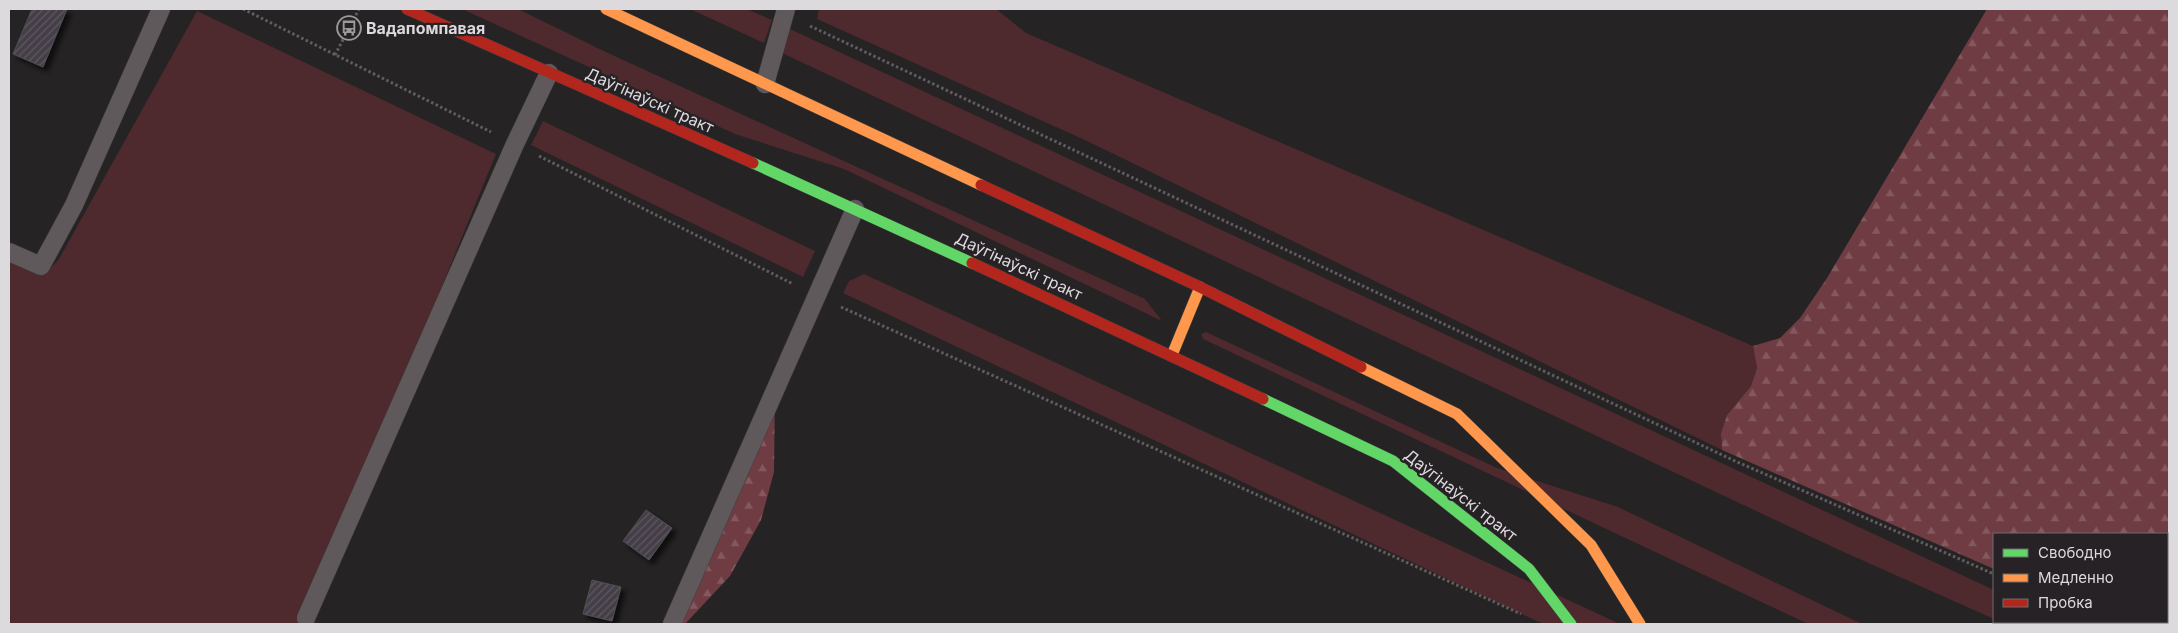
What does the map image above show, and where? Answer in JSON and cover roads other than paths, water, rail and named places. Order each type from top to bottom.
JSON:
[{"type":"main road","name":"Даўгінаўскі тракт","points":[[407,9],[855,209],[1172,355],[1393,461],[1529,569],[1571,624]]},
{"type":"main road","points":[[606,9],[1200,287],[1457,414],[1591,545],[1640,624]]},
{"type":"main road","points":[[1172,355],[1200,287]]},
{"type":"lane","points":[[9,252],[41,266],[74,205],[161,9]]},
{"type":"lane","points":[[764,84],[786,12]]},
{"type":"lane","points":[[306,618],[515,144],[549,73]]},
{"type":"lane","points":[[672,624],[855,209]]},
{"type":"place","name":"Вадапомпавая","points":[[349,28]]}]
